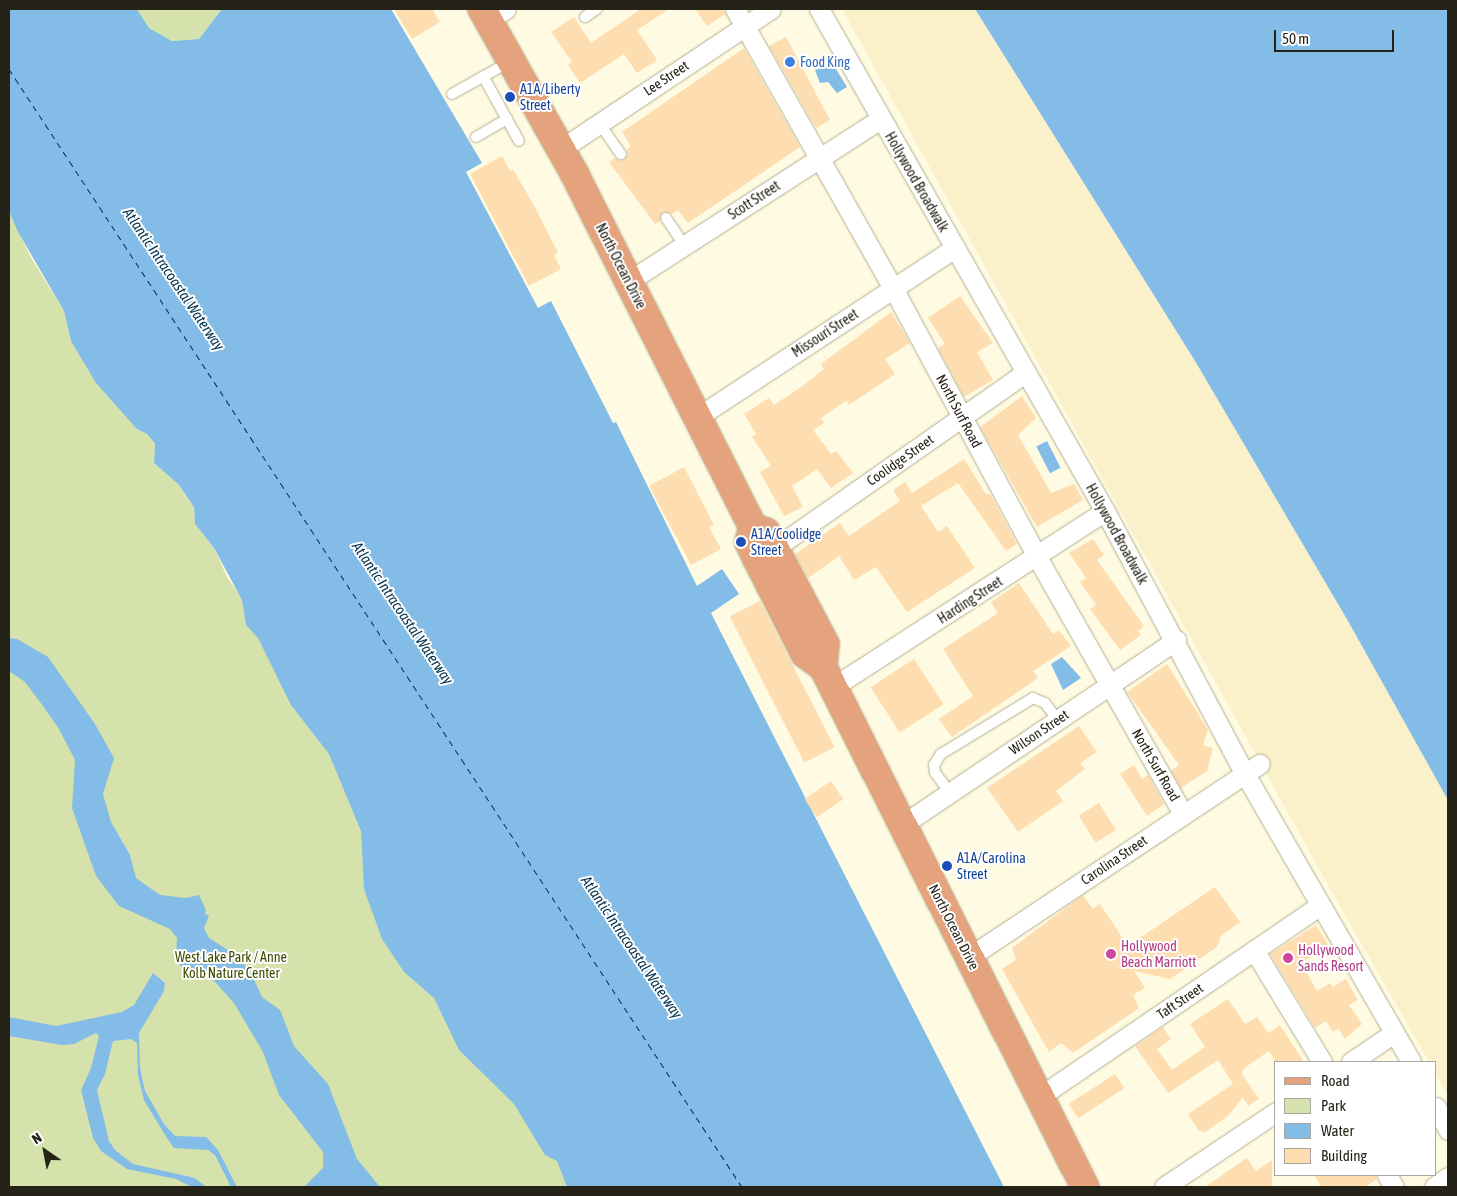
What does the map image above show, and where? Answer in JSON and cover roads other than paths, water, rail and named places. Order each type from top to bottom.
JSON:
[{"type":"main road","name":"North Ocean Drive","points":[[492,12],[512,60],[561,149],[753,527],[766,532],[825,644],[828,677]]},
{"type":"main road","name":"North Ocean Drive","points":[[753,527],[748,542],[756,559],[805,654],[828,677],[1084,1187]]},
{"type":"street","name":"North Surf Road","points":[[735,9],[893,288],[1037,557],[1183,814]]},
{"type":"street","name":"Lee Street","points":[[561,149],[771,9]]},
{"type":"street","name":"Hollywood Broadwalk","points":[[819,9],[1025,373],[1106,511],[1176,640],[1253,769],[1320,905],[1410,1061]]},
{"type":"street","name":"Scott Street","points":[[629,281],[880,119]]},
{"type":"street","name":"Missouri Street","points":[[696,418],[955,248]]},
{"type":"street","name":"Coolidge Street","points":[[775,548],[1025,373]]},
{"type":"street","name":"Harding Street","points":[[828,677],[1037,557],[1106,511]]},
{"type":"street","name":"Wilson Street","points":[[902,825],[1176,640]]},
{"type":"street","name":"Carolina Street","points":[[969,957],[1253,769]]},
{"type":"street","name":"Taft Street","points":[[1039,1097],[1320,905]]},
{"type":"street","points":[[1254,950],[1321,1061]]},
{"type":"street","points":[[1352,1061],[1394,1033]]},
{"type":"street","points":[[1437,1109],[1448,1130]]},
{"type":"street","points":[[1164,1187],[1274,1113]]},
{"type":"street","points":[[1388,1176],[1394,1187]]},
{"type":"street","points":[[1434,1187],[1448,1177]]},
{"type":"lane","points":[[585,17],[597,9]]},
{"type":"lane","points":[[452,94],[512,60]]},
{"type":"lane","points":[[483,76],[520,141]]},
{"type":"lane","points":[[476,137],[507,119]]},
{"type":"lane","points":[[599,123],[621,154]]},
{"type":"lane","points":[[666,218],[684,246]]},
{"type":"lane","points":[[950,793],[935,772],[934,765],[941,754],[1033,698],[1045,703],[1057,720]]},
{"type":"water","name":"Atlantic Intracoastal Waterway","points":[[9,9],[137,9],[149,28],[172,41],[199,39],[222,9],[391,9],[482,163],[466,172],[538,308],[551,301],[613,423],[616,422],[697,586],[722,569],[739,594],[711,613],[1004,1187],[567,1187],[557,1161],[545,1155],[514,1104],[459,1050],[434,998],[404,972],[382,939],[364,889],[361,831],[329,754],[291,705],[258,638],[246,625],[242,600],[214,548],[195,524],[194,507],[179,485],[154,463],[155,444],[147,434],[137,429],[96,383],[71,341],[64,311],[18,232],[9,211]]},
{"type":"water","points":[[975,9],[1448,9],[1448,800],[1348,621],[1195,361]]},
{"type":"water","points":[[833,64],[847,87],[837,93],[828,82],[820,83],[815,70]]},
{"type":"water","points":[[1047,441],[1061,468],[1050,473],[1036,446]]},
{"type":"water","points":[[9,638],[17,639],[48,657],[95,724],[114,758],[103,794],[111,822],[130,855],[136,878],[160,895],[186,898],[199,895],[206,910],[205,914],[209,916],[204,928],[209,938],[237,956],[252,975],[262,997],[280,1010],[294,1046],[328,1084],[357,1159],[380,1187],[304,1187],[323,1168],[323,1152],[279,1095],[263,1052],[234,1003],[207,973],[183,970],[176,958],[177,938],[170,929],[119,906],[96,876],[72,808],[75,760],[59,729],[43,706],[25,682],[9,671]]},
{"type":"water","points":[[1062,657],[1081,678],[1063,690],[1051,664]]},
{"type":"water","points":[[153,973],[165,983],[164,991],[139,1033],[140,1068],[145,1091],[164,1124],[175,1136],[206,1137],[218,1150],[237,1187],[231,1187],[215,1155],[208,1150],[174,1148],[144,1100],[138,1075],[137,1043],[131,1039],[113,1041],[105,1074],[97,1090],[109,1141],[115,1150],[133,1164],[195,1178],[206,1187],[192,1187],[176,1179],[127,1169],[101,1151],[93,1138],[81,1090],[91,1068],[99,1036],[96,1033],[74,1044],[62,1045],[9,1036],[9,1017],[56,1026],[122,1012],[134,1005]]},
{"type":"place","name":"Food King","points":[[790,62]]},
{"type":"place","name":"A1A/Liberty Street","points":[[510,97]]},
{"type":"place","name":"A1A/Coolidge Street","points":[[741,542]]},
{"type":"place","name":"A1A/Carolina Street","points":[[947,866]]},
{"type":"place","name":"Hollywood Beach Marriott","points":[[1111,954]]},
{"type":"place","name":"Hollywood Sands Resort","points":[[1288,958]]},
{"type":"park label","name":"West Lake Park / Anne Kolb Nature Center","points":[[231,966]]}]
